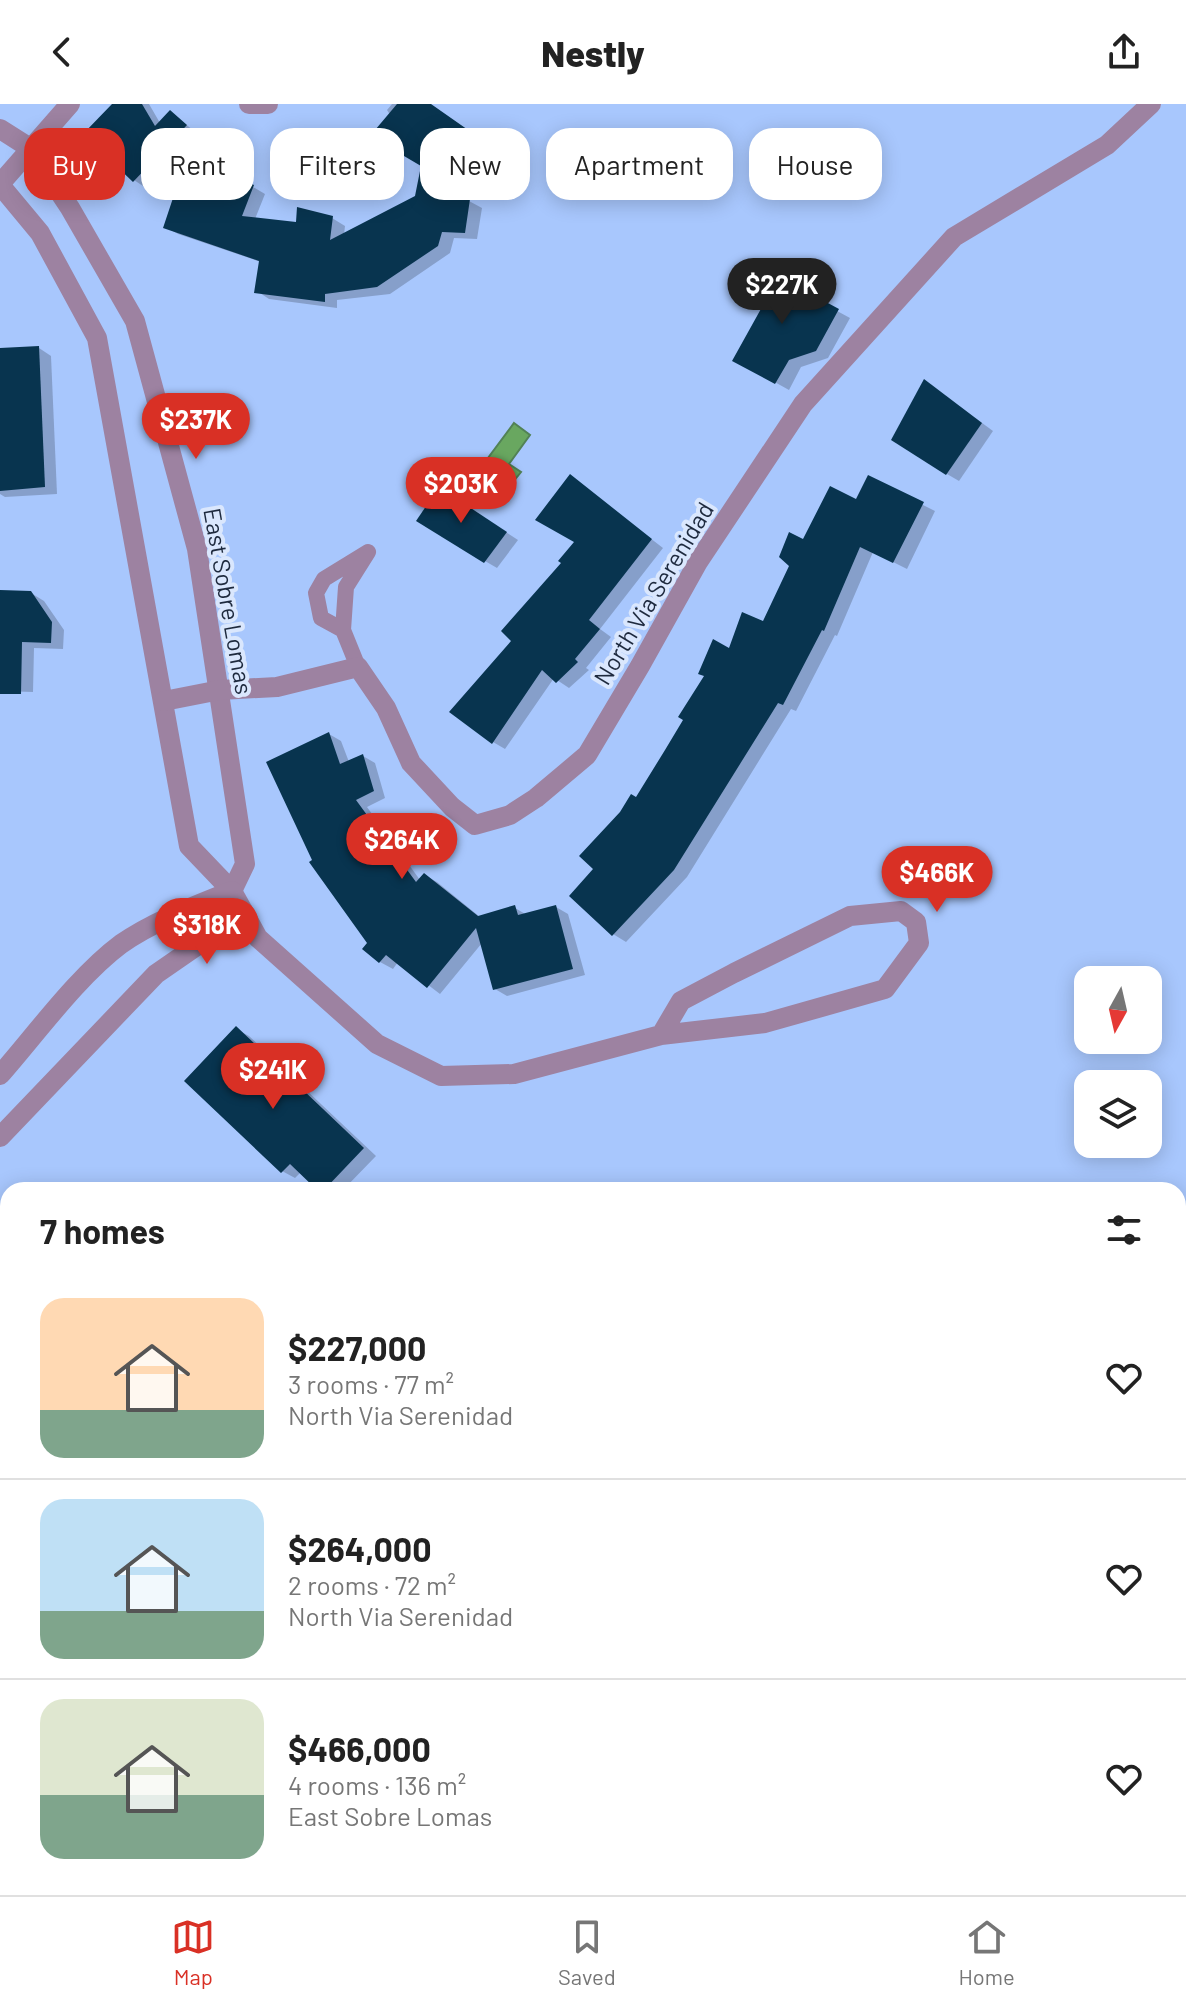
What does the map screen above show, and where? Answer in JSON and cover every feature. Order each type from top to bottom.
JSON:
[{"type":"street","points":[[48,128],[70,104]]},
{"type":"street","points":[[249,104],[268,104]]},
{"type":"street","name":"North Via Serenidad","points":[[358,667],[386,708],[411,763],[452,807],[475,825],[510,815],[536,798],[587,755],[698,562],[803,404],[954,237],[1107,145],[1151,104]]},
{"type":"street","name":"East Sobre Lomas","points":[[0,129],[24,144]]},
{"type":"street","points":[[24,155],[0,185],[40,233],[97,338],[189,846],[232,891],[258,938],[377,1044],[441,1076],[514,1074],[661,1035],[765,1023],[885,989],[919,943],[916,922],[901,911],[850,916],[681,1001],[661,1035]]},
{"type":"street","name":"East Sobre Lomas","points":[[0,1137],[156,974],[224,927],[232,891],[245,864],[197,549],[135,321],[65,200]]},
{"type":"street","points":[[164,701],[220,690],[277,687],[358,667]]},
{"type":"street","points":[[0,1075],[87,976],[122,944],[175,915],[232,891]]},
{"type":"lane","points":[[343,630],[321,618],[316,593],[324,579],[368,552],[346,587],[343,630],[358,667]]},
{"type":"shaded area","points":[[514,423],[530,435],[509,464],[521,472],[513,482],[485,462]]},
{"type":"building","points":[[112,104],[142,104],[155,126],[170,110],[187,125],[184,128],[141,128],[141,174],[133,182],[125,174],[125,128],[89,128]]},
{"type":"building","points":[[397,104],[431,104],[465,128],[420,128],[420,165],[404,156],[404,128],[377,128]]},
{"type":"building","points":[[420,171],[420,200],[470,200],[465,233],[442,232],[438,246],[377,287],[325,294],[325,302],[254,293],[259,261],[163,228],[172,200],[248,200],[242,216],[296,222],[297,207],[333,216],[330,240],[415,196]]},
{"type":"building","points":[[761,267],[839,309],[816,351],[789,360],[775,384],[732,361],[762,307],[745,297]]},
{"type":"building","points":[[39,346],[45,487],[0,491],[0,348]]},
{"type":"building","points":[[924,379],[982,423],[946,475],[891,440]]},
{"type":"building","points":[[570,474],[652,539],[589,620],[600,629],[575,659],[578,662],[556,683],[542,670],[492,744],[449,712],[511,641],[501,631],[561,563],[558,561],[574,542],[535,520]]},
{"type":"building","points":[[868,475],[924,502],[893,563],[860,547],[824,631],[783,705],[778,703],[674,870],[612,936],[569,896],[593,869],[579,856],[620,812],[631,794],[636,797],[683,720],[678,717],[704,676],[698,674],[713,639],[729,648],[742,612],[763,621],[789,566],[779,557],[789,532],[803,539],[830,486],[856,499]]},
{"type":"building","points":[[439,487],[507,532],[484,563],[416,521]]},
{"type":"building","points":[[0,590],[31,591],[52,622],[51,643],[22,642],[21,694],[0,694]]},
{"type":"building","points":[[329,732],[340,764],[363,754],[374,791],[356,800],[416,882],[424,873],[478,916],[515,905],[518,915],[556,905],[573,969],[493,990],[476,928],[427,988],[386,955],[379,963],[362,949],[367,943],[309,862],[312,860],[266,762]]},
{"type":"building","points":[[236,1026],[364,1148],[332,1182],[309,1182],[290,1164],[281,1173],[184,1081]]}]
